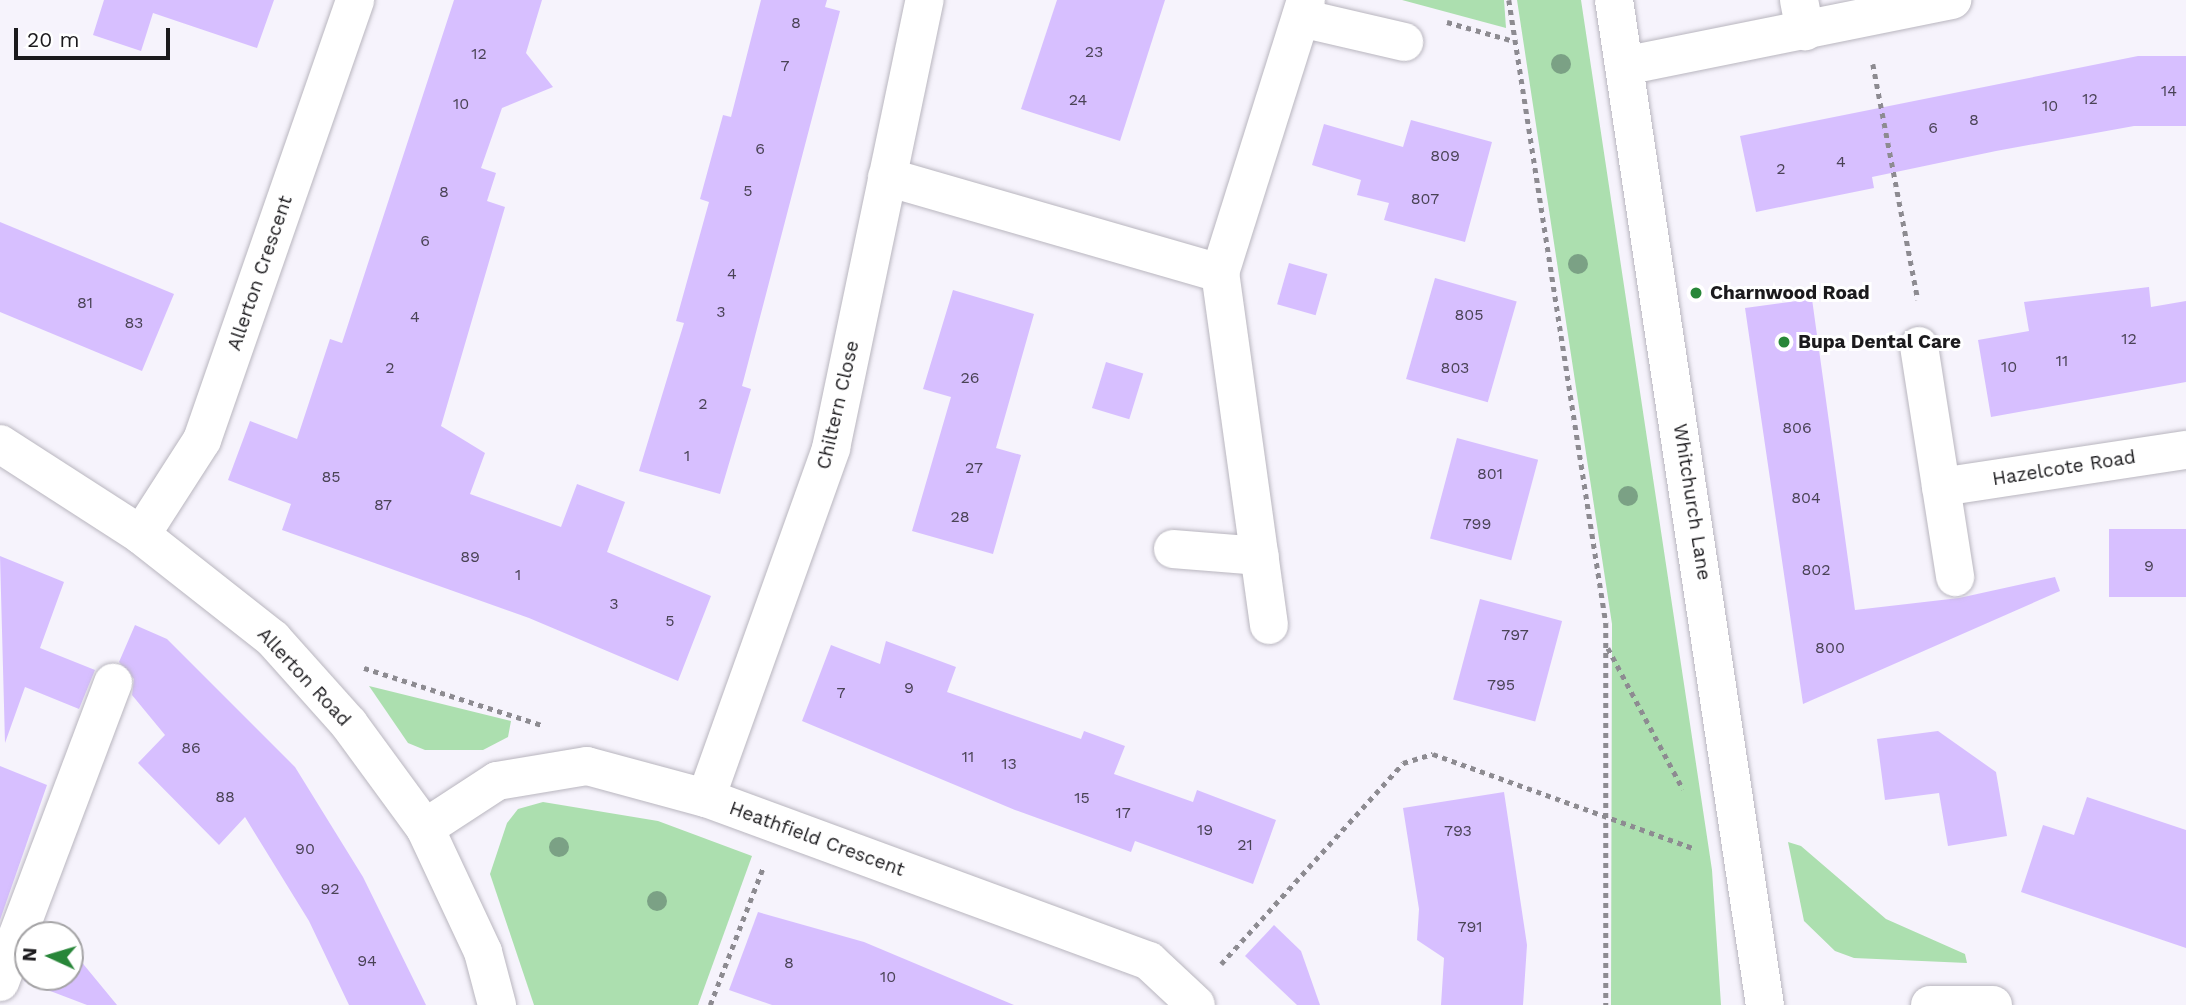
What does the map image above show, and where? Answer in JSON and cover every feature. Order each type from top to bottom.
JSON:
[{"type":"street","name":"Allerton Crescent","points":[[141,535],[202,440],[355,0]]},
{"type":"street","name":"Chiltern Close","points":[[706,798],[831,448],[925,0]]},
{"type":"street","name":"Whitchurch Lane","points":[[1614,0],[1765,1005]]},
{"type":"street","points":[[1624,66],[1802,16],[1864,18],[1952,0]]},
{"type":"street","points":[[1269,625],[1220,273],[1304,9],[1404,42]]},
{"type":"street","points":[[887,177],[1220,273]]},
{"type":"street","points":[[1919,346],[1955,578]]},
{"type":"street","name":"Allerton Road","points":[[0,444],[141,535],[273,639],[349,724],[425,828],[483,952],[497,1005]]},
{"type":"street","name":"Hazelcote Road","points":[[1941,486],[2186,450]]},
{"type":"street","points":[[1174,549],[1260,556]]},
{"type":"street","points":[[0,982],[113,683]]},
{"type":"street","name":"Heathfield Crescent","points":[[425,828],[497,781],[587,766],[706,798],[1149,961],[1194,1000]]},
{"type":"street","points":[[1930,1005],[1993,1005]]},
{"type":"path","points":[[1509,0],[1607,647],[1606,1005]]},
{"type":"path","points":[[1864,18],[1919,306],[1919,346]]},
{"type":"path","points":[[1607,647],[1689,799]]},
{"type":"path","points":[[352,664],[590,740],[587,766]]},
{"type":"path","points":[[1194,1000],[1403,763],[1433,754],[1607,820],[1708,853]]},
{"type":"path","points":[[710,1005],[780,825]]},
{"type":"green space","points":[[1402,0],[1504,0],[1506,28]]},
{"type":"green space","points":[[1517,0],[1581,0],[1712,870],[1721,1005],[1611,1005],[1612,624]]},
{"type":"green space","points":[[369,686],[511,721],[508,737],[483,750],[425,750],[408,743]]},
{"type":"green space","points":[[543,802],[658,821],[752,856],[698,1005],[534,1005],[490,874],[507,823],[518,809]]},
{"type":"green space","points":[[1788,842],[1801,846],[1886,919],[1965,954],[1967,963],[1854,958],[1835,951],[1804,921]]},
{"type":"building","points":[[104,0],[274,0],[257,48],[153,13],[141,51],[93,35]]},
{"type":"building","points":[[454,0],[542,0],[526,53],[553,87],[502,108],[481,168],[496,173],[487,201],[505,207],[441,426],[485,453],[470,494],[561,527],[577,484],[625,502],[607,552],[711,596],[678,681],[529,618],[282,530],[291,504],[228,480],[250,421],[297,439],[330,339],[342,343]]},
{"type":"building","points":[[761,0],[827,0],[825,7],[840,11],[742,386],[751,389],[720,494],[639,471],[684,323],[676,321],[709,202],[700,199],[723,115],[731,117]]},
{"type":"building","points":[[1057,0],[1165,0],[1120,141],[1021,109]]},
{"type":"building","points":[[2138,56],[2186,56],[2186,126],[2134,126],[1996,151],[1872,177],[1874,188],[1756,212],[1740,136]]},
{"type":"building","points":[[1411,120],[1492,142],[1465,242],[1384,220],[1389,203],[1357,195],[1361,180],[1312,165],[1324,124],[1403,147]]},
{"type":"building","points":[[0,222],[174,294],[142,371],[0,312]]},
{"type":"building","points":[[1289,263],[1327,274],[1316,315],[1277,304]]},
{"type":"building","points":[[1435,278],[1517,301],[1488,402],[1406,379]]},
{"type":"building","points":[[2149,287],[2151,307],[2186,301],[2186,382],[1991,417],[1978,340],[2029,331],[2024,302]]},
{"type":"building","points":[[953,290],[1034,314],[996,448],[1021,455],[993,554],[912,531],[951,397],[923,389]]},
{"type":"building","points":[[1812,299],[1855,610],[1959,598],[2055,577],[2060,591],[1803,704],[1745,308]]},
{"type":"building","points":[[1106,362],[1143,373],[1129,419],[1092,408]]},
{"type":"building","points":[[1457,438],[1538,460],[1511,560],[1430,538]]},
{"type":"building","points":[[2109,529],[2186,529],[2186,597],[2109,597]]},
{"type":"building","points":[[0,556],[64,582],[40,648],[95,670],[79,709],[25,687],[5,743]]},
{"type":"building","points":[[1480,599],[1562,621],[1535,721],[1453,699]]},
{"type":"building","points":[[135,625],[167,639],[295,767],[363,877],[426,1005],[349,1005],[309,921],[245,817],[219,845],[138,763],[165,735],[132,695],[134,679],[119,662]]},
{"type":"building","points":[[886,641],[956,667],[947,692],[1081,739],[1084,731],[1125,746],[1114,774],[1193,802],[1197,790],[1276,820],[1253,884],[1135,841],[1131,852],[1015,810],[802,721],[831,645],[880,664]]},
{"type":"building","points":[[1938,731],[1996,772],[2007,836],[1948,846],[1939,793],[1885,800],[1877,739]]},
{"type":"building","points":[[0,766],[47,785],[0,920]]},
{"type":"building","points":[[1504,792],[1527,945],[1523,1005],[1441,1005],[1444,958],[1417,940],[1419,909],[1403,808]]},
{"type":"building","points":[[2087,797],[2186,830],[2186,948],[2021,892],[2043,825],[2074,835]]},
{"type":"building","points":[[758,912],[864,942],[1014,1005],[772,1005],[729,990]]},
{"type":"building","points":[[1274,925],[1301,951],[1320,1005],[1297,1005],[1245,956]]},
{"type":"building","points":[[84,965],[117,1005],[87,1005],[50,991],[84,991]]},
{"type":"place","name":"Charnwood Road","points":[[1696,293]]},
{"type":"place","name":"Bupa Dental Care","points":[[1784,342]]}]
